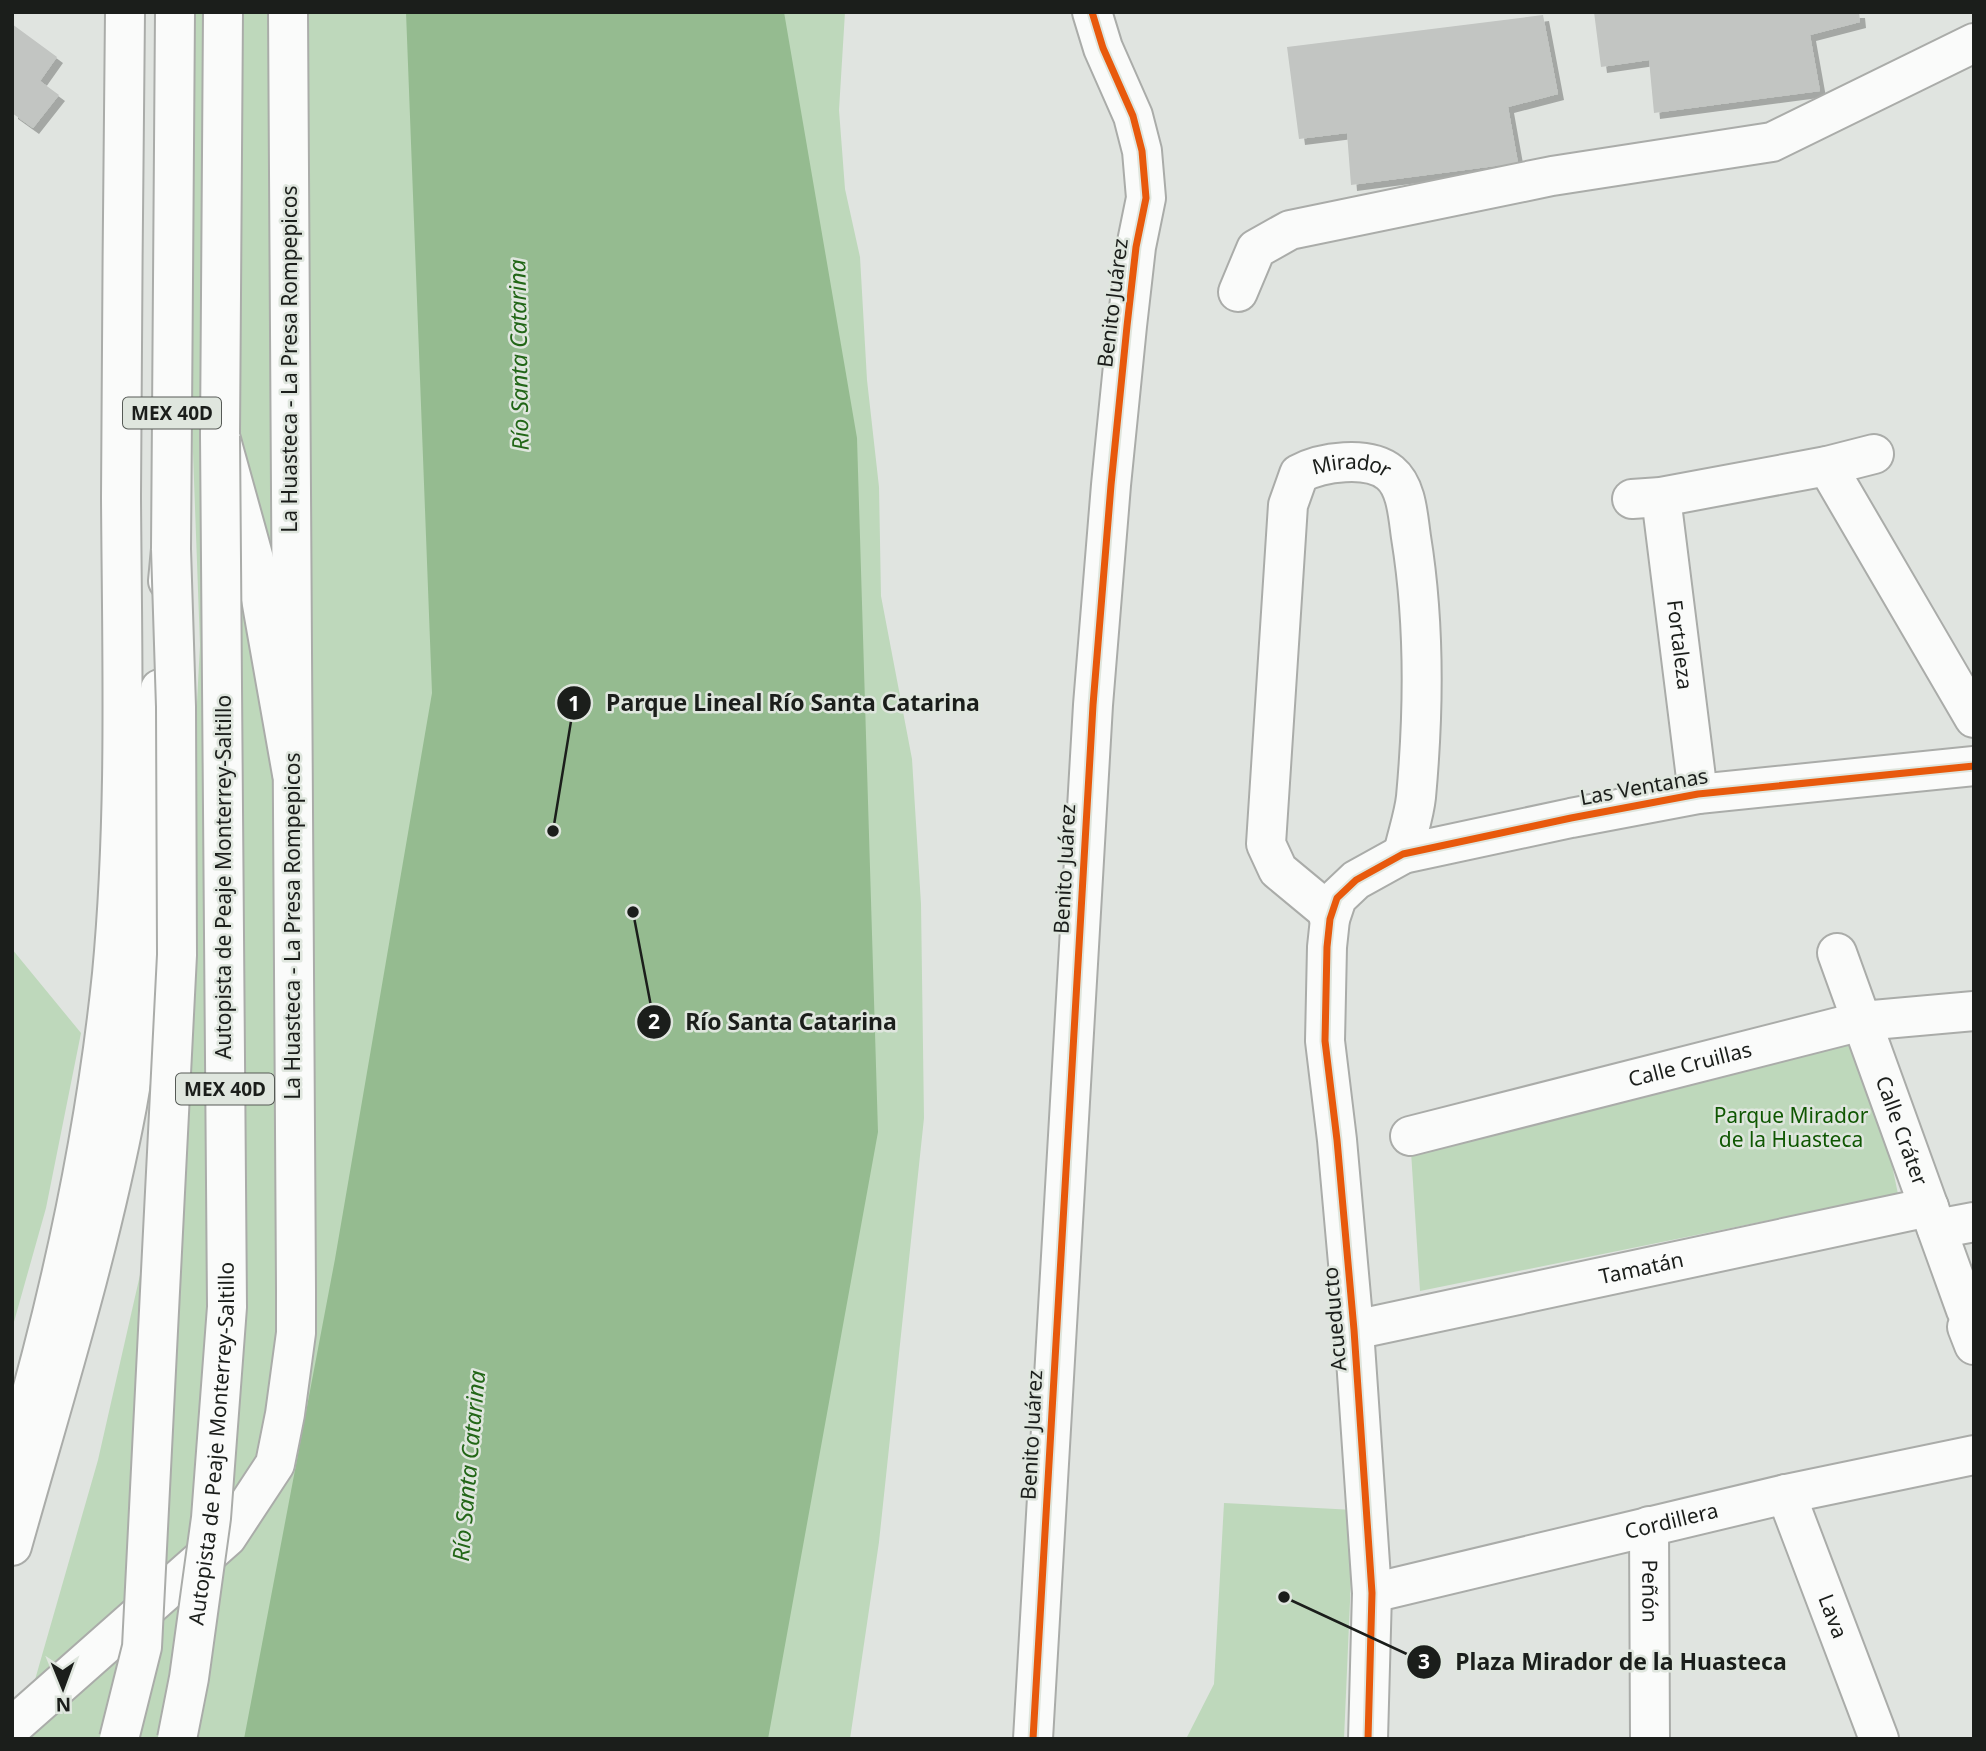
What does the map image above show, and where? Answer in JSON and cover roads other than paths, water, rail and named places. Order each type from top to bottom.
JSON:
[{"type":"main road","points":[[12,1462],[66,1262],[99,1080],[112,973],[120,867],[124,736],[121,496],[125,12]]},
{"type":"main road","name":"MEX 40D","points":[[119,1739],[142,1647],[177,955],[172,549],[175,12]]},
{"type":"main road","name":"Autopista de Peaje Monterrey-Saltillo","points":[[177,1739],[190,1678],[211,1518],[227,1307],[220,436],[223,12]]},
{"type":"main road","name":"La Huasteca - La Presa Rompepicos","points":[[12,1727],[228,1537],[275,1465],[285,1414],[296,1333],[288,12]]},
{"type":"main road","name":"Benito Juárez","points":[[1033,1739],[1093,705],[1124,352],[1136,247],[1146,198],[1142,151],[1133,116],[1103,48],[1092,12]]},
{"type":"main road","points":[[1238,292],[1256,249],[1290,230],[1552,176],[1772,142],[1974,43]]},
{"type":"main road","points":[[220,436],[254,559],[292,774]]},
{"type":"main road","name":"Fortaleza","points":[[1698,794],[1647,498],[1826,466],[1874,454]]},
{"type":"main road","name":"Mirador","points":[[1333,908],[1325,909],[1278,870],[1266,844],[1288,505],[1298,474],[1327,463],[1348,462],[1375,466],[1390,473],[1401,488],[1406,504],[1418,578],[1422,659],[1416,799],[1403,854]]},
{"type":"main road","points":[[1826,466],[1974,718]]},
{"type":"main road","name":"MEX 40D","points":[[12,1546],[111,1183],[127,1104],[141,1008],[162,643],[172,549]]},
{"type":"main road","name":"Las Ventanas","points":[[1333,908],[1356,880],[1403,854],[1698,794],[1974,766]]},
{"type":"main road","name":"Acueducto","points":[[1333,908],[1325,1041],[1354,1330],[1372,1593],[1368,1739]]},
{"type":"main road","name":"Calle Cráter","points":[[1837,953],[1933,1218],[1969,1327]]},
{"type":"main road","name":"Calle Cruillas","points":[[1410,1136],[1862,1021],[1974,1011]]},
{"type":"main road","name":"Tamatán","points":[[1354,1330],[1933,1218],[1974,1222]]},
{"type":"main road","name":"Cordillera","points":[[1372,1593],[1786,1494],[1974,1455]]},
{"type":"main road","name":"Lava","points":[[1786,1494],[1879,1739]]},
{"type":"main road","name":"Peñón","points":[[1649,1526],[1650,1739]]},
{"type":"water","name":"Río Santa Catarina","points":[[406,12],[784,12],[857,438],[878,1132],[768,1739],[244,1739],[335,1259],[432,693]]},
{"type":"place","name":"Parque Lineal Río Santa Catarina","points":[[553,831]]},
{"type":"place","name":"Río Santa Catarina","points":[[633,912]]},
{"type":"place","name":"Plaza Mirador de la Huasteca","points":[[1284,1597]]},
{"type":"park label","name":"Parque Mirador de la Huasteca","points":[[1791,1128]]}]
